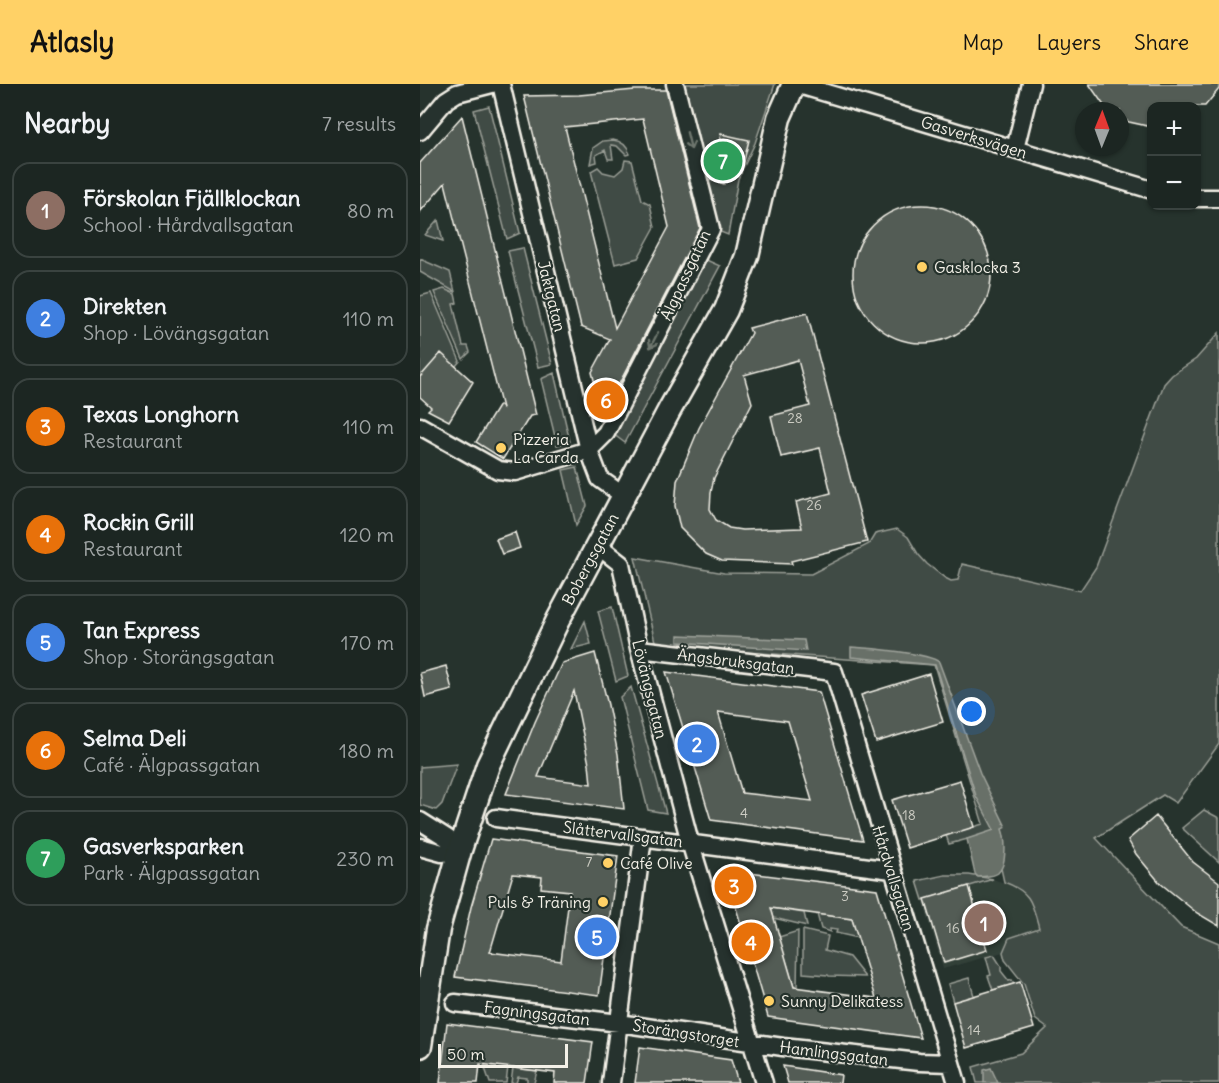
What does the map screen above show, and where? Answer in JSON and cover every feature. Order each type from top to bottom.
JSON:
[{"type":"street","points":[[420,131],[446,100],[458,93],[492,84]]},
{"type":"street","name":"Jaktgatan","points":[[501,84],[589,450],[600,479],[624,496]]},
{"type":"street","name":"Älgpassgatan","points":[[589,450],[606,433],[711,229],[675,84]]},
{"type":"street","name":"Gasverksvägen","points":[[795,84],[1147,189]]},
{"type":"street","name":"Bobergsgatan","points":[[420,1046],[438,929],[460,850],[488,765],[558,620],[726,310],[747,256],[779,118],[795,84]]},
{"type":"street","points":[[1015,149],[1031,84]]},
{"type":"street","points":[[1201,198],[1219,198]]},
{"type":"street","points":[[420,426],[466,453],[506,472],[515,472],[589,450]]},
{"type":"street","name":"Lövängsgatan","points":[[598,546],[621,564],[639,650],[690,842],[764,1083]]},
{"type":"street","name":"Ängsbruksgatan","points":[[639,650],[834,672]]},
{"type":"street","name":"Hårdvallsgatan","points":[[834,672],[957,1083]]},
{"type":"street","name":"Slåttervallsgatan","points":[[496,818],[892,870]]},
{"type":"street","points":[[420,822],[447,838],[460,850]]},
{"type":"street","points":[[611,1083],[643,837]]},
{"type":"street","points":[[420,847],[442,852],[460,850]]},
{"type":"street","name":"Fagningsgatan","points":[[455,1003],[619,1023]]},
{"type":"street","name":"Storängstorget","points":[[619,1023],[753,1043]]},
{"type":"street","name":"Hamlingsgatan","points":[[753,1043],[919,1062],[951,1063]]},
{"type":"shaded area","points":[[683,84],[775,84],[755,143],[738,179],[728,235],[718,231]]},
{"type":"shaded area","points":[[489,106],[520,233],[507,239],[474,110]]},
{"type":"shaded area","points":[[613,140],[624,144],[630,154],[626,155],[617,146],[611,145],[613,159],[608,159],[605,150],[596,155],[597,162],[590,164],[593,148],[603,141]]},
{"type":"shaded area","points":[[625,160],[632,161],[642,200],[650,204],[655,227],[638,258],[615,264],[591,171],[598,167],[603,172],[615,175],[623,168]]},
{"type":"shaded area","points":[[438,220],[443,241],[425,235]]},
{"type":"shaded area","points":[[523,248],[552,364],[538,367],[508,251]]},
{"type":"shaded area","points":[[420,259],[450,272],[455,292],[420,272]]},
{"type":"shaded area","points":[[704,259],[720,266],[625,443],[613,434]]},
{"type":"shaded area","points":[[444,289],[455,294],[457,303],[453,304],[463,346],[468,346],[470,352],[463,359],[434,292]]},
{"type":"shaded area","points":[[431,293],[460,361],[455,367],[441,354],[420,377],[420,296]]},
{"type":"shaded area","points":[[1219,333],[1219,744],[1176,803],[1163,795],[1096,838],[1181,927],[1219,943],[1219,1083],[977,1083],[973,1067],[1021,1053],[1047,1028],[1035,1019],[1024,984],[1005,960],[1003,952],[1009,938],[1039,928],[1029,899],[1020,890],[1004,882],[997,850],[986,834],[949,844],[946,835],[983,824],[934,665],[656,646],[635,557],[724,573],[811,574],[869,544],[875,534],[897,529],[908,537],[927,564],[951,581],[958,580],[962,564],[1080,591],[1096,567],[1164,384],[1172,375],[1196,359]]},
{"type":"shaded area","points":[[554,373],[570,442],[557,445],[541,379]]},
{"type":"shaded area","points":[[577,467],[587,506],[576,525],[563,470]]},
{"type":"shaded area","points":[[612,607],[628,676],[616,681],[598,611]]},
{"type":"shaded area","points":[[585,621],[591,644],[571,649]]},
{"type":"shaded area","points":[[678,635],[804,640],[806,651],[678,642]]},
{"type":"shaded area","points":[[851,647],[923,656],[939,662],[980,773],[1006,827],[1002,829],[1005,846],[1004,858],[998,873],[978,877],[975,874],[967,839],[994,830],[976,796],[935,665],[851,657]]},
{"type":"shaded area","points":[[631,687],[666,813],[648,810],[620,697]]},
{"type":"shaded area","points":[[457,764],[442,804],[436,810],[420,805],[420,767]]},
{"type":"shaded area","points":[[1204,810],[1219,818],[1219,862],[1182,828]]},
{"type":"shaded area","points":[[945,875],[969,875],[993,879],[923,900],[917,881]]},
{"type":"shaded area","points":[[993,879],[1013,886],[1029,897],[1039,928],[1009,938],[1003,952],[943,969],[923,900]]},
{"type":"shaded area","points":[[771,908],[804,913],[807,926],[774,918]]},
{"type":"shaded area","points":[[817,914],[852,919],[858,938],[836,933],[837,930],[830,929],[830,932],[821,929]]},
{"type":"shaded area","points":[[803,930],[828,936],[825,950],[849,957],[865,977],[803,973]]},
{"type":"shaded area","points":[[798,931],[797,988],[794,987],[779,937]]},
{"type":"shaded area","points":[[994,955],[1001,966],[1001,971],[1014,984],[993,990],[988,976],[991,975],[986,957]]},
{"type":"shaded area","points":[[969,978],[974,996],[953,1002],[948,984]]},
{"type":"shaded area","points":[[484,1065],[508,1067],[506,1083],[490,1083]]},
{"type":"shaded area","points":[[513,1068],[537,1071],[534,1083],[527,1083],[527,1078],[518,1077],[516,1083],[511,1083]]},
{"type":"shaded area","points":[[991,1068],[998,1083],[984,1083],[984,1070]]},
{"type":"building","points":[[1089,84],[1219,84],[1219,89],[1205,106],[1201,106],[1201,102],[1147,102],[1147,126],[1129,122],[1129,102],[1102,102]]},
{"type":"building","points":[[666,90],[700,228],[607,407],[600,404],[592,372],[610,339],[581,327],[524,96]],"holes":[[[643,119],[669,227],[615,328],[565,127]]]},
{"type":"building","points":[[462,116],[536,415],[530,416],[503,459],[476,442],[499,405],[502,408],[445,183],[420,212],[420,163]]},
{"type":"building","points":[[721,134],[749,140],[741,173],[727,170],[724,184],[710,180]]},
{"type":"building","name":"Gasklocka 3","points":[[922,205],[948,210],[971,225],[986,248],[991,274],[986,300],[971,323],[948,338],[922,343],[896,338],[873,323],[858,300],[853,274],[858,248],[873,225],[896,210]]},
{"type":"building","points":[[807,313],[867,542],[791,561],[792,564],[722,561],[706,554],[680,528],[675,506],[677,481],[699,428],[751,333],[749,328]],"holes":[[[798,360],[810,406],[771,416],[781,457],[820,448],[831,493],[796,502],[802,528],[742,530],[729,528],[716,520],[710,509],[714,478],[752,403],[744,375]]]},
{"type":"building","points":[[441,353],[473,382],[449,421],[428,410],[431,407],[420,397],[420,377]]},
{"type":"building","points":[[515,532],[520,548],[502,554],[496,539]]},
{"type":"building","points":[[595,653],[618,754],[624,809],[506,794],[562,663]],"holes":[[[574,691],[591,784],[538,777]]]},
{"type":"building","points":[[446,666],[452,690],[425,697],[420,673]]},
{"type":"building","points":[[666,672],[819,692],[863,840],[711,820]],"holes":[[[718,712],[788,721],[812,801],[742,793]]]},
{"type":"building","points":[[929,674],[943,722],[876,742],[861,695]]},
{"type":"building","points":[[960,780],[974,827],[907,848],[892,800]]},
{"type":"building","points":[[1156,816],[1193,862],[1219,882],[1219,926],[1197,913],[1160,883],[1136,854],[1128,840]]},
{"type":"building","points":[[491,839],[618,856],[599,995],[455,977],[471,907]],"holes":[[[513,874],[542,877],[541,888],[570,891],[561,961],[490,952]]]},
{"type":"building","points":[[725,870],[877,889],[921,1038],[768,1017]],"holes":[[[771,908],[852,919],[876,998],[794,987]]]},
{"type":"building","points":[[969,886],[987,950],[944,963],[925,899]]},
{"type":"building","points":[[1020,982],[1034,1028],[966,1048],[953,1002]]},
{"type":"building","points":[[447,1023],[593,1042],[587,1083],[554,1083],[555,1073],[480,1064],[478,1083],[440,1083]]},
{"type":"building","points":[[640,1047],[731,1060],[738,1083],[635,1083]]},
{"type":"building","points":[[783,1066],[841,1075],[840,1083],[788,1083]]},
{"type":"place","name":"Gasverksparken","points":[[723,161]]},
{"type":"place","name":"Gasklocka 3","points":[[922,267]]},
{"type":"place","name":"Selma Deli","points":[[606,400]]},
{"type":"place","name":"Pizzeria La Carda","points":[[501,448]]},
{"type":"place","name":"Direkten","points":[[697,744]]},
{"type":"place","name":"Café Olive","points":[[608,863]]},
{"type":"place","name":"Texas Longhorn","points":[[734,886]]},
{"type":"place","name":"Puls & Träning","points":[[603,902]]},
{"type":"place","name":"Förskolan Fjällklockan","points":[[984,923]]},
{"type":"place","name":"Tan Express","points":[[597,937]]},
{"type":"place","name":"Rockin Grill","points":[[751,942]]},
{"type":"place","name":"Sunny Delikatess","points":[[769,1001]]}]
